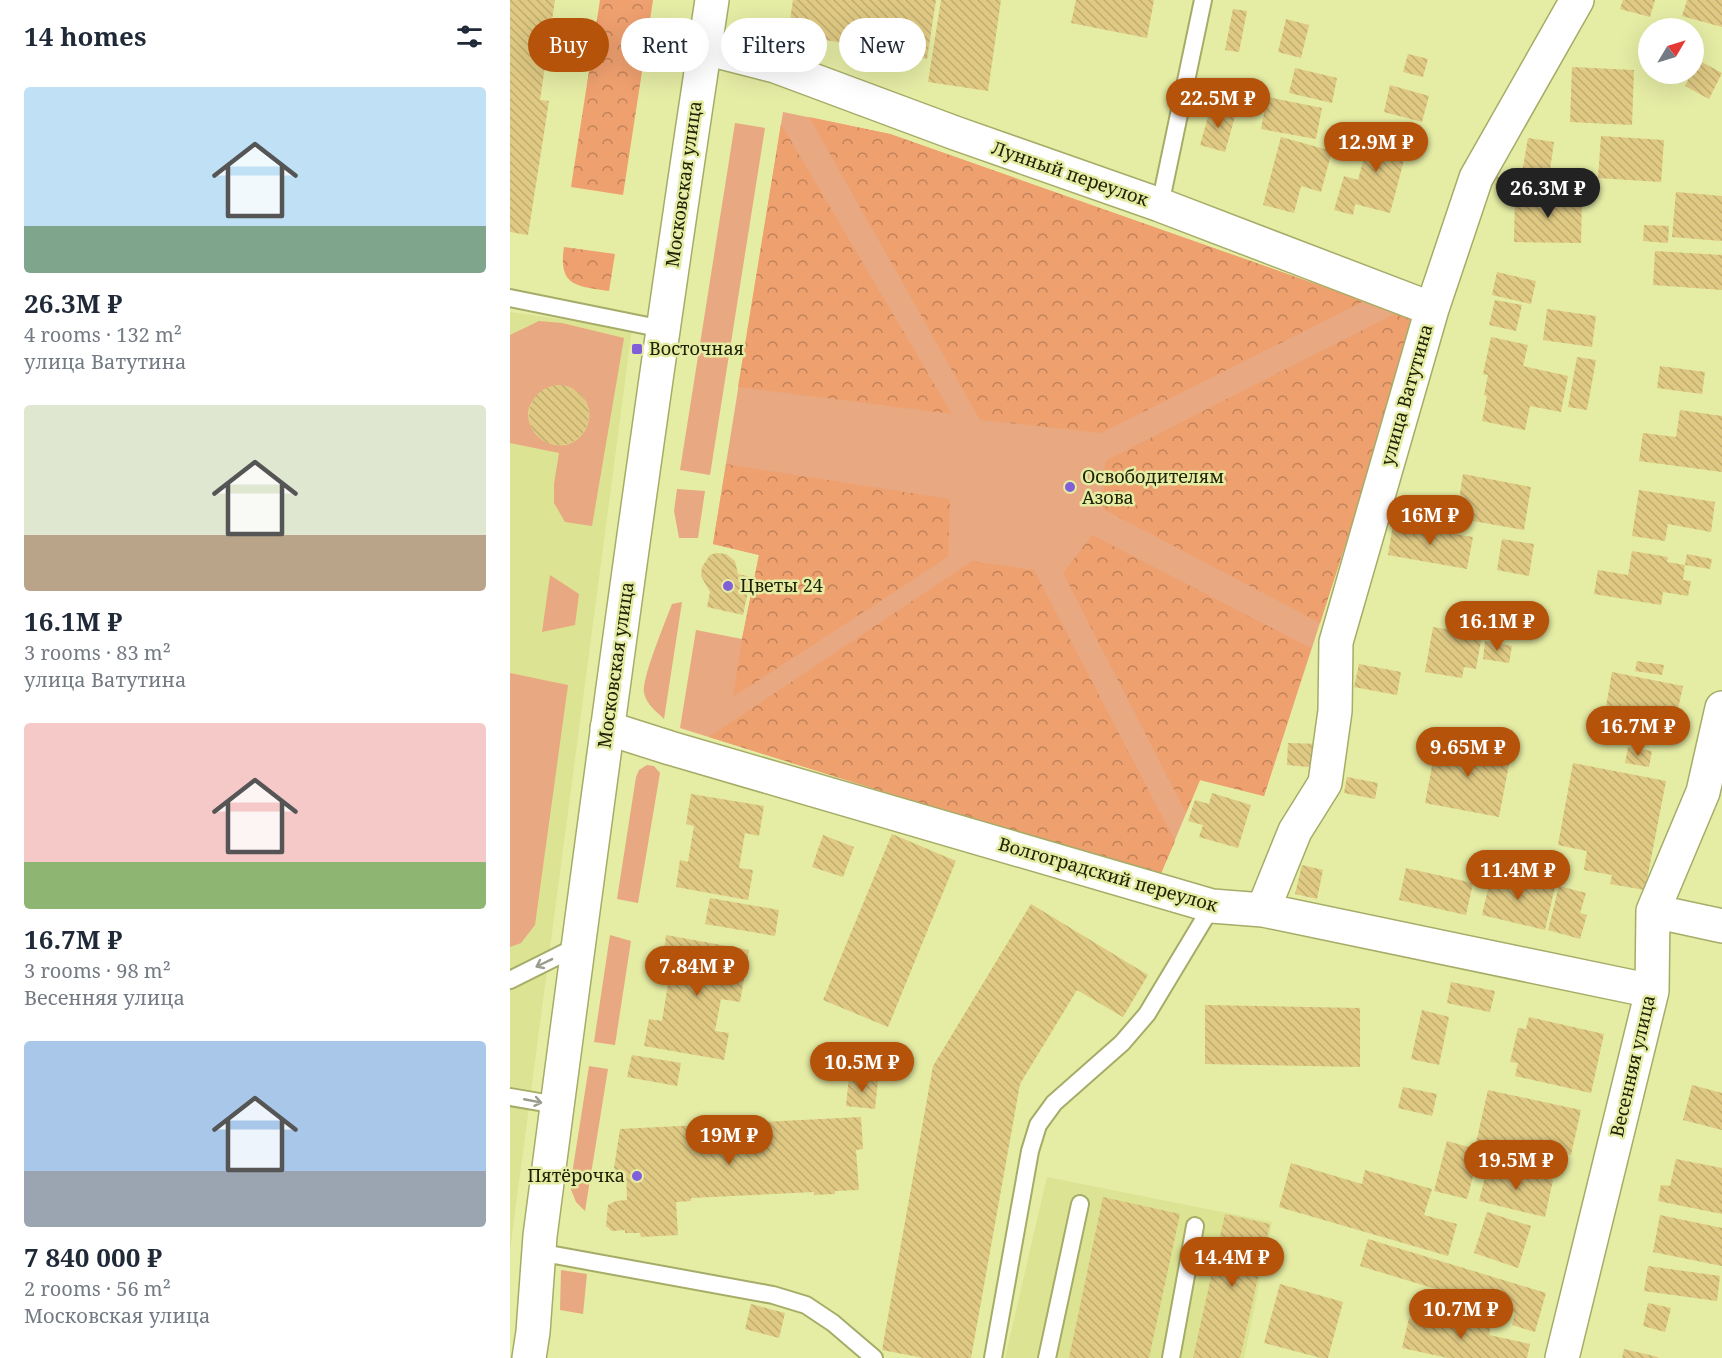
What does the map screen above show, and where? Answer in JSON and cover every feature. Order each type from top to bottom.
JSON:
[{"type":"street","name":"Московская улица","points":[[709,21],[712,0]]},
{"type":"street","name":"улица Ватутина","points":[[1263,910],[1295,831],[1325,783],[1335,711],[1336,642],[1432,309],[1476,178],[1576,0]]},
{"type":"street","name":"Лунный переулок","points":[[709,49],[775,66],[955,133],[1160,205],[1432,309]]},
{"type":"street","name":"Московская улица","points":[[530,1352],[538,1252],[578,946],[663,329],[701,72]]},
{"type":"street","name":"Весенняя улица","points":[[1562,1358],[1652,991],[1653,911],[1703,792],[1722,708]]},
{"type":"street","name":"Волгоградский переулок","points":[[608,728],[1212,906],[1263,910],[1652,991]]},
{"type":"street","points":[[1653,911],[1722,926]]},
{"type":"lane","points":[[1160,205],[1203,0]]},
{"type":"lane","points":[[510,298],[663,329]]},
{"type":"lane","points":[[993,1358],[1030,1151],[1038,1125],[1054,1103],[1122,1043],[1147,1014],[1212,906]]},
{"type":"lane","points":[[510,980],[578,946]]},
{"type":"lane","points":[[510,1097],[557,1105]]},
{"type":"lane","points":[[1047,1358],[1080,1204]]},
{"type":"lane","points":[[1171,1358],[1195,1226]]},
{"type":"lane","points":[[538,1252],[773,1295],[806,1305],[833,1323],[874,1358]]},
{"type":"shaded area","points":[[783,112],[890,134],[1418,320],[1264,796],[1200,780],[1159,878],[680,728],[696,630],[742,639],[759,555],[713,544]]},
{"type":"shaded area","points":[[735,123],[765,128],[710,475],[680,470]]},
{"type":"shaded area","points":[[510,312],[632,329],[510,1250]]},
{"type":"shaded area","points":[[539,321],[562,323],[624,338],[592,526],[565,522],[554,503],[554,484],[559,453],[510,443],[510,335]],"holes":[[[557,385],[573,390],[583,398],[589,408],[589,419],[585,430],[578,439],[568,444],[555,445],[544,441],[530,425],[528,417],[531,403],[542,392]]]},
{"type":"shaded area","points":[[677,489],[705,491],[698,538],[679,538],[674,511]]},
{"type":"shaded area","points":[[550,575],[579,594],[575,625],[542,632]]},
{"type":"shaded area","points":[[682,602],[664,719],[647,701],[644,686],[672,604]]},
{"type":"shaded area","points":[[510,673],[568,685],[535,925],[521,943],[510,947]]},
{"type":"shaded area","points":[[647,765],[654,766],[660,773],[638,903],[617,899],[636,777],[639,770]]},
{"type":"shaded area","points":[[610,935],[631,941],[615,1045],[594,1042]]},
{"type":"shaded area","points":[[589,1066],[608,1069],[585,1211],[576,1202],[570,1187]]},
{"type":"shaded area","points":[[1047,1177],[1272,1222],[1244,1358],[1005,1358]]},
{"type":"shaded area","points":[[561,1270],[587,1274],[583,1314],[560,1310]]},
{"type":"green space","points":[[600,0],[653,0],[650,18],[621,18],[621,72],[642,72],[623,195],[571,187],[589,72],[609,72],[609,18],[597,18]]},
{"type":"green space","points":[[809,117],[890,134],[1364,301],[1101,433],[980,420]]},
{"type":"green space","points":[[781,124],[952,414],[738,387]]},
{"type":"green space","points":[[564,247],[615,254],[609,291],[587,288],[572,282],[564,270]]},
{"type":"green space","points":[[1396,313],[1418,320],[1320,623],[1103,509],[1105,461]]},
{"type":"green space","points":[[726,464],[950,499],[948,557],[733,697],[759,555],[713,544]]},
{"type":"green space","points":[[1092,535],[1311,648],[1264,796],[1200,780],[1186,813],[1063,573]]},
{"type":"green space","points":[[972,561],[1034,570],[1175,841],[1159,878],[709,737]]},
{"type":"building","points":[[510,0],[555,0],[552,18],[528,18],[528,72],[544,72],[540,100],[549,101],[528,235],[510,232]]},
{"type":"building","points":[[793,0],[936,0],[927,59],[926,18],[839,18],[839,42],[827,40],[827,18],[790,18]]},
{"type":"building","points":[[941,0],[1001,0],[988,91],[928,82]]},
{"type":"building","points":[[1076,0],[1154,0],[1147,38],[1071,23]]},
{"type":"building","points":[[1623,0],[1655,0],[1650,17],[1620,9]]},
{"type":"building","points":[[1687,0],[1722,0],[1722,27],[1704,22],[1704,18],[1682,16]]},
{"type":"building","points":[[1233,9],[1247,11],[1239,52],[1225,50]]},
{"type":"building","points":[[1286,19],[1309,25],[1301,58],[1278,52]]},
{"type":"building","points":[[1408,54],[1428,59],[1423,77],[1403,72]]},
{"type":"building","points":[[1704,63],[1722,73],[1709,99],[1685,86],[1686,84],[1704,84]]},
{"type":"building","points":[[1572,67],[1634,70],[1632,125],[1570,122]]},
{"type":"building","points":[[1295,68],[1337,78],[1332,103],[1289,93]]},
{"type":"building","points":[[1390,85],[1429,96],[1422,122],[1384,112]]},
{"type":"building","points":[[1267,97],[1322,108],[1316,139],[1261,129]]},
{"type":"building","points":[[1211,106],[1236,113],[1225,152],[1200,145]]},
{"type":"building","points":[[1373,124],[1411,134],[1390,213],[1355,204],[1353,215],[1334,210],[1344,176],[1358,180]]},
{"type":"building","points":[[1601,136],[1664,140],[1661,182],[1598,178]]},
{"type":"building","points":[[1281,137],[1332,151],[1321,192],[1301,186],[1294,213],[1263,205]]},
{"type":"building","points":[[1528,138],[1554,142],[1549,177],[1522,173]]},
{"type":"building","points":[[1496,177],[1518,180],[1516,193],[1495,189]]},
{"type":"building","points":[[1676,192],[1722,196],[1722,241],[1672,237]]},
{"type":"building","points":[[1515,195],[1582,196],[1581,243],[1514,242]]},
{"type":"building","points":[[1644,225],[1669,226],[1668,243],[1643,241]]},
{"type":"building","points":[[1655,251],[1722,255],[1722,290],[1653,285]]},
{"type":"building","points":[[1497,272],[1536,281],[1531,304],[1492,295]]},
{"type":"building","points":[[1495,300],[1522,305],[1516,331],[1489,325]]},
{"type":"building","points":[[1547,309],[1596,316],[1592,347],[1543,340]]},
{"type":"building","points":[[1491,337],[1528,345],[1523,366],[1568,376],[1561,412],[1530,406],[1525,430],[1482,421],[1488,375],[1483,374]]},
{"type":"building","points":[[1577,357],[1596,360],[1587,410],[1568,407]]},
{"type":"building","points":[[1660,366],[1705,372],[1702,394],[1657,388]]},
{"type":"building","points":[[553,385],[565,385],[576,390],[584,398],[589,415],[587,427],[576,440],[565,445],[553,445],[542,440],[534,432],[529,421],[529,409],[534,398],[542,390]]},
{"type":"building","points":[[1680,410],[1722,416],[1722,472],[1639,461],[1643,433],[1676,437]]},
{"type":"building","points":[[1463,474],[1531,487],[1524,530],[1456,518]]},
{"type":"building","points":[[1639,490],[1715,502],[1711,532],[1668,524],[1665,541],[1632,536]]},
{"type":"building","points":[[1393,524],[1473,537],[1467,569],[1388,555]]},
{"type":"building","points":[[1502,539],[1534,544],[1529,576],[1497,570]]},
{"type":"building","points":[[1632,551],[1668,557],[1667,562],[1685,565],[1683,580],[1691,581],[1688,596],[1663,592],[1661,605],[1594,594],[1598,570],[1628,575]]},
{"type":"building","name":"Цветы 24","points":[[726,554],[735,561],[738,574],[751,577],[743,615],[707,607],[710,592],[701,576],[702,567],[710,555]]},
{"type":"building","points":[[1687,554],[1712,559],[1710,569],[1685,565]]},
{"type":"building","points":[[1433,627],[1482,635],[1476,669],[1464,667],[1462,678],[1425,672]]},
{"type":"building","points":[[1485,641],[1512,646],[1509,663],[1483,659]]},
{"type":"building","points":[[1637,661],[1664,665],[1662,675],[1635,671]]},
{"type":"building","points":[[1359,664],[1401,672],[1397,695],[1354,687]]},
{"type":"building","points":[[1612,672],[1683,686],[1673,732],[1604,718]]},
{"type":"building","points":[[1437,740],[1511,754],[1499,817],[1425,803]]},
{"type":"building","points":[[1288,743],[1320,744],[1318,768],[1287,765]]},
{"type":"building","points":[[1628,747],[1652,751],[1649,767],[1625,763]]},
{"type":"building","points":[[1573,763],[1666,781],[1645,890],[1610,884],[1612,875],[1584,870],[1587,851],[1558,845]]},
{"type":"building","points":[[1347,777],[1378,783],[1375,799],[1344,793]]},
{"type":"building","points":[[1212,793],[1251,805],[1238,848],[1199,837],[1203,825],[1188,821],[1195,800],[1209,804]]},
{"type":"building","points":[[691,794],[764,806],[759,836],[745,833],[739,868],[753,870],[748,900],[676,887],[680,860],[688,862],[694,826],[686,824]]},
{"type":"building","points":[[892,834],[956,861],[888,1027],[823,1000]]},
{"type":"building","points":[[823,835],[854,847],[843,877],[812,867]]},
{"type":"building","points":[[1302,865],[1323,870],[1317,899],[1295,894]]},
{"type":"building","points":[[1406,868],[1473,883],[1466,915],[1399,900]]},
{"type":"building","points":[[1492,872],[1555,887],[1545,930],[1482,915]]},
{"type":"building","points":[[1559,886],[1586,893],[1580,913],[1587,915],[1580,939],[1548,930]]},
{"type":"building","points":[[710,898],[779,910],[775,936],[705,924]]},
{"type":"building","points":[[1031,904],[1148,975],[1123,1017],[1077,990],[1020,1084],[971,1358],[924,1358],[882,1350],[933,1066]]},
{"type":"building","points":[[666,935],[749,950],[740,1002],[721,999],[715,1031],[729,1033],[724,1060],[644,1046],[649,1019],[662,1021],[672,959],[663,958]]},
{"type":"building","points":[[1451,982],[1495,991],[1490,1012],[1447,1003]]},
{"type":"building","points":[[1205,1005],[1360,1008],[1360,1067],[1205,1064]]},
{"type":"building","points":[[1422,1010],[1449,1017],[1439,1065],[1411,1059]]},
{"type":"building","points":[[1529,1017],[1604,1034],[1591,1093],[1515,1076],[1518,1063],[1510,1062],[1518,1028],[1526,1029]]},
{"type":"building","points":[[632,1055],[681,1063],[677,1086],[627,1077]]},
{"type":"building","points":[[849,1076],[878,1080],[875,1109],[846,1106]]},
{"type":"building","points":[[1692,1085],[1722,1093],[1722,1130],[1683,1120]]},
{"type":"building","points":[[1403,1087],[1437,1094],[1432,1116],[1398,1108]]},
{"type":"building","points":[[1488,1090],[1581,1110],[1571,1155],[1522,1144],[1519,1157],[1475,1147]]},
{"type":"building","points":[[861,1117],[863,1149],[856,1150],[859,1190],[814,1195],[814,1192],[691,1198],[691,1201],[676,1202],[678,1235],[641,1237],[640,1233],[625,1233],[625,1230],[612,1231],[606,1226],[608,1205],[616,1201],[627,1200],[626,1172],[618,1173],[614,1168],[620,1129]]},
{"type":"building","points":[[1447,1141],[1480,1150],[1467,1199],[1434,1191]]},
{"type":"building","points":[[1676,1159],[1722,1168],[1722,1214],[1658,1201],[1661,1185],[1670,1186]]},
{"type":"building","points":[[1291,1163],[1362,1184],[1365,1170],[1432,1189],[1424,1215],[1457,1224],[1448,1256],[1279,1207]]},
{"type":"building","points":[[1488,1165],[1553,1180],[1545,1217],[1479,1201]]},
{"type":"building","points":[[1103,1197],[1180,1214],[1149,1358],[1069,1358]]},
{"type":"building","points":[[1487,1212],[1531,1226],[1518,1268],[1474,1253]]},
{"type":"building","points":[[1225,1214],[1270,1224],[1240,1358],[1193,1358]]},
{"type":"building","points":[[1660,1215],[1722,1228],[1722,1266],[1653,1252]]},
{"type":"building","points":[[1368,1239],[1546,1293],[1535,1332],[1512,1325],[1515,1313],[1360,1266]]},
{"type":"building","points":[[1648,1266],[1720,1276],[1717,1301],[1644,1291]]},
{"type":"building","points":[[1280,1284],[1343,1302],[1328,1358],[1264,1343]]},
{"type":"building","points":[[1648,1303],[1671,1308],[1665,1332],[1643,1326]]},
{"type":"building","points":[[751,1304],[785,1313],[779,1338],[745,1329]]},
{"type":"building","points":[[1458,1314],[1492,1321],[1489,1335],[1530,1344],[1527,1358],[1448,1358],[1402,1348],[1409,1318],[1455,1328]]},
{"type":"building","points":[[1624,1349],[1658,1357],[1658,1358],[1622,1358]]},
{"type":"place","name":"Восточная","points":[[637,349]]},
{"type":"place","name":"Освободителям Азова","points":[[1070,487]]},
{"type":"place","name":"Цветы 24","points":[[728,586]]},
{"type":"place","name":"Пятёрочка","points":[[637,1176]]}]
